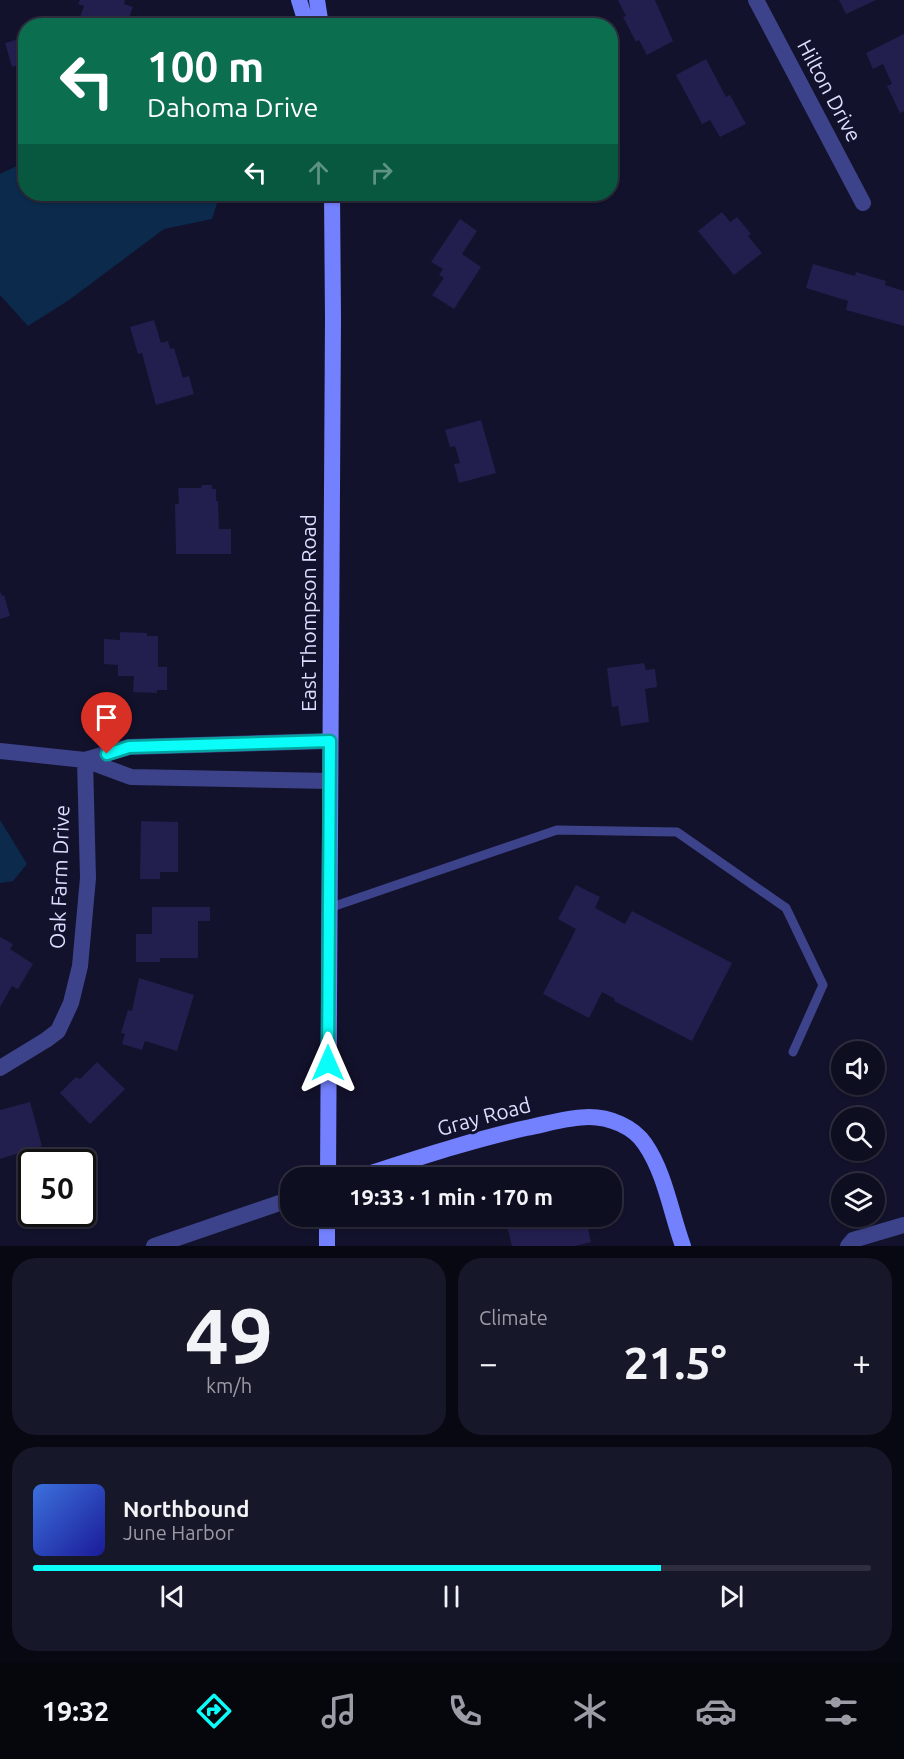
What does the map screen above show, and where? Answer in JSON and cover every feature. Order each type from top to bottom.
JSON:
[{"type":"main road","points":[[299,0],[305,18]]},
{"type":"main road","points":[[317,0],[320,18]]},
{"type":"main road","name":"East Thompson Road","points":[[328,1167],[332,201]]},
{"type":"main road","name":"Gray Road","points":[[390,1167],[481,1138],[568,1119],[590,1117],[611,1120],[626,1126],[644,1143],[659,1174],[683,1246]]},
{"type":"main road","points":[[327,1227],[327,1246]]},
{"type":"street","name":"Hilton Drive","points":[[756,0],[862,202]]},
{"type":"street","points":[[85,760],[129,747],[330,741]]},
{"type":"street","points":[[0,751],[85,760],[131,777],[330,781]]},
{"type":"street","name":"Oak Farm Drive","points":[[0,1068],[58,1030],[71,1004],[80,966],[87,878],[85,760]]},
{"type":"street","points":[[154,1246],[280,1203]]},
{"type":"street","points":[[848,1246],[853,1240],[887,1239],[904,1225]]},
{"type":"lane","points":[[330,908],[557,830],[677,832],[786,908],[823,985],[794,1052]]},
{"type":"water","points":[[18,165],[18,201],[218,201],[212,219],[164,229],[69,300],[28,326],[0,295],[0,174]]},
{"type":"water","points":[[0,820],[27,864],[13,881],[0,883]]},
{"type":"building","points":[[80,0],[125,0],[124,4],[133,7],[129,18],[80,18],[84,6],[78,4]]},
{"type":"building","points":[[618,0],[655,0],[673,41],[647,55],[639,40],[636,42],[623,17],[626,16]]},
{"type":"building","points":[[839,0],[876,0],[846,14]]},
{"type":"building","points":[[904,34],[904,111],[900,113],[887,86],[892,84],[883,64],[873,69],[866,53]]},
{"type":"building","points":[[18,39],[18,66],[12,67],[5,43]]},
{"type":"building","points":[[706,59],[726,97],[730,95],[746,124],[720,137],[710,120],[702,124],[676,75]]},
{"type":"building","points":[[722,212],[730,222],[737,217],[751,234],[748,236],[762,253],[734,275],[698,231]]},
{"type":"building","points":[[460,219],[477,231],[462,254],[481,267],[454,309],[432,295],[444,278],[439,275],[443,269],[431,262]]},
{"type":"building","points":[[813,264],[855,276],[856,272],[886,281],[885,285],[904,291],[904,326],[846,310],[848,301],[806,288]]},
{"type":"building","points":[[154,320],[161,343],[168,341],[170,349],[174,348],[183,378],[189,376],[194,394],[156,405],[142,353],[138,354],[130,327]]},
{"type":"building","points":[[481,420],[496,473],[459,483],[454,464],[460,463],[455,446],[450,447],[445,430]]},
{"type":"building","points":[[202,485],[212,485],[212,489],[216,489],[219,529],[231,529],[231,554],[176,554],[175,504],[179,504],[178,488],[201,488]]},
{"type":"building","points":[[0,591],[2,596],[4,595],[10,616],[0,619]]},
{"type":"building","points":[[120,632],[147,633],[147,636],[158,636],[158,667],[167,667],[167,690],[157,690],[157,693],[133,692],[134,676],[118,676],[118,665],[104,664],[104,639],[120,640]]},
{"type":"building","points":[[644,663],[646,670],[655,669],[657,687],[645,689],[649,722],[621,726],[618,706],[612,707],[607,668]]},
{"type":"building","points":[[141,821],[178,822],[178,872],[160,872],[160,879],[140,879]]},
{"type":"building","points":[[576,885],[600,897],[595,908],[625,924],[632,911],[732,963],[692,1041],[614,1001],[615,999],[602,992],[589,1018],[543,994],[576,929],[558,919]]},
{"type":"building","points":[[152,907],[210,907],[210,921],[198,921],[198,958],[160,958],[160,962],[136,962],[136,934],[152,934]]},
{"type":"building","points":[[0,937],[13,944],[10,949],[33,964],[18,989],[12,986],[0,1007]]},
{"type":"building","points":[[139,978],[194,995],[177,1051],[145,1041],[142,1050],[122,1044],[125,1034],[121,1033],[128,1010],[132,1011]]},
{"type":"building","points":[[97,1062],[125,1089],[90,1124],[60,1093],[76,1077],[80,1079]]},
{"type":"building","points":[[30,1102],[42,1146],[18,1149],[18,1153],[0,1159],[0,1110]]},
{"type":"building","points":[[507,1227],[588,1227],[591,1242],[575,1246],[512,1246]]},
{"type":"route","points":[[107,754],[129,747],[330,741],[328,1063]]}]
